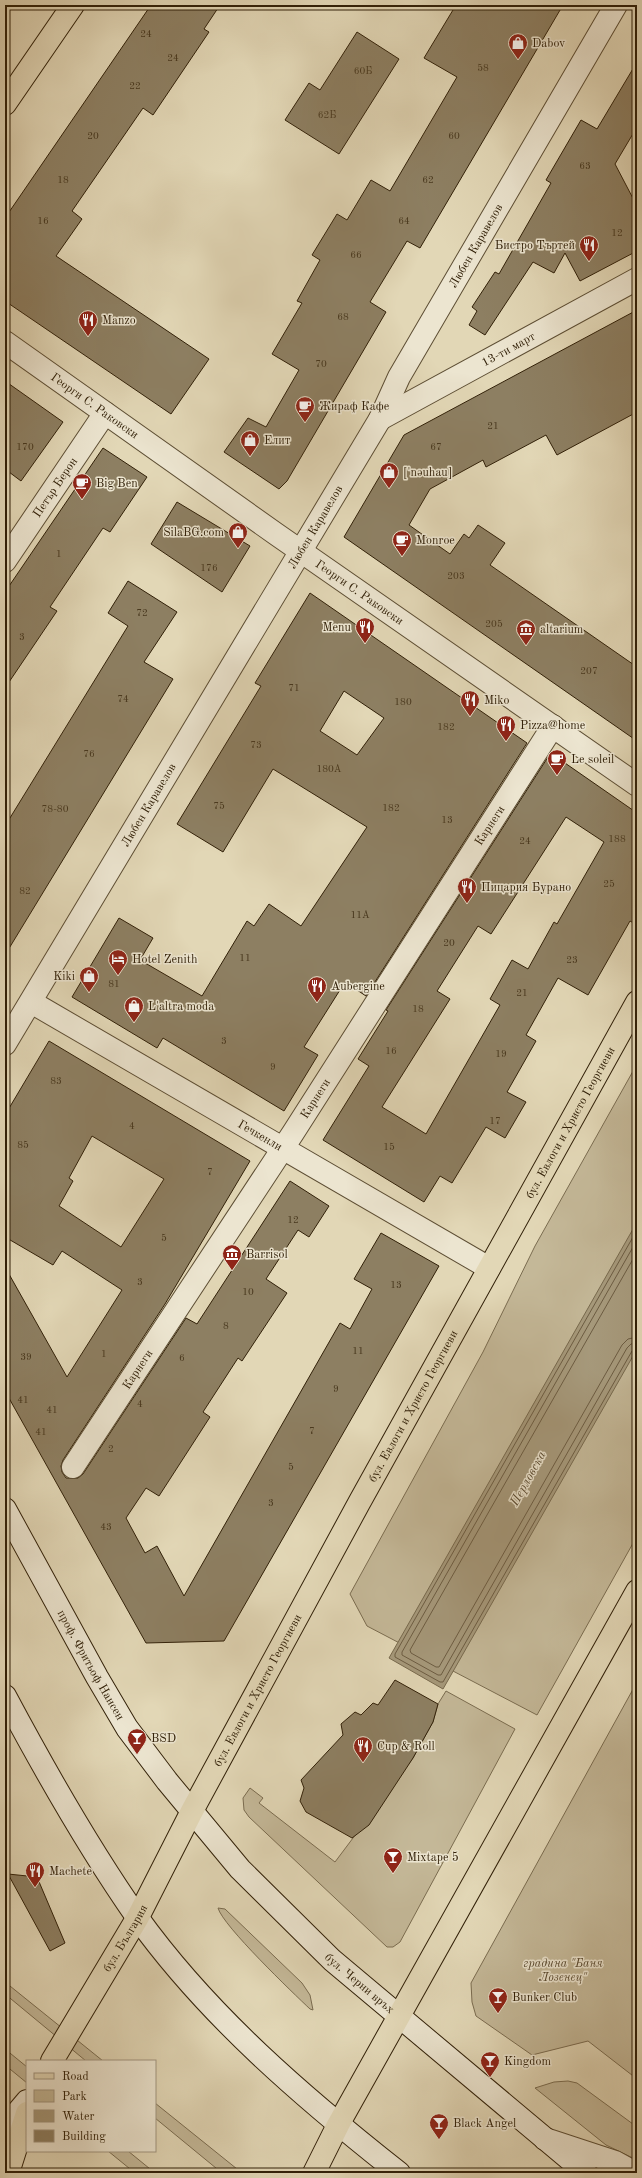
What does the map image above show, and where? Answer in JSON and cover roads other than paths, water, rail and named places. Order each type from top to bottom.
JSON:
[{"type":"main road","points":[[5,104],[73,5]]},
{"type":"main road","name":"бул. Евлоги и Христо Георгиеви","points":[[192,1811],[489,1268],[637,1002]]},
{"type":"main road","points":[[314,2173],[338,2125],[400,2017],[637,1591]]},
{"type":"main road","name":"бул. България","points":[[53,2060],[138,1917],[192,1811]]},
{"type":"main road","points":[[8,2173],[26,2116]]},
{"type":"street","name":"Любен Каравелов","points":[[5,1044],[380,418],[399,377],[616,5]]},
{"type":"street","name":"13-ти март","points":[[380,418],[637,279]]},
{"type":"street","name":"Георги С. Раковски","points":[[5,342],[301,551],[637,785]]},
{"type":"street","name":"Петър Берон","points":[[5,561],[105,413]]},
{"type":"street","name":"Карнеги","points":[[73,1467],[282,1148],[553,726]]},
{"type":"street","name":"Гечкенли","points":[[31,1002],[489,1268]]},
{"type":"street","name":"проф. Фритьоф Нансен","points":[[5,1510],[97,1677],[127,1728],[192,1811]]},
{"type":"street","points":[[5,1696],[78,1827],[138,1917],[180,1970],[237,2032],[338,2125],[399,2173]]},
{"type":"street","name":"бул. Черни връх","points":[[192,1811],[240,1869],[332,1960],[586,2173]]},
{"type":"street","points":[[5,2127],[26,2102]]},
{"type":"street","name":"бул. Черни връх","points":[[544,2138],[614,2162],[635,2173]]},
{"type":"water","name":"Перловска","points":[[637,1222],[637,1349],[443,1689],[389,1658]]},
{"type":"place","name":"Dabov","points":[[518,60]]},
{"type":"place","name":"Бистро Търтей","points":[[589,262]]},
{"type":"place","name":"Manzo","points":[[88,337]]},
{"type":"place","name":"Жираф Кафе","points":[[305,423]]},
{"type":"place","name":"Елит","points":[[250,457]]},
{"type":"place","name":"['nəuhau]","points":[[389,489]]},
{"type":"place","name":"Big Ben","points":[[82,500]]},
{"type":"place","name":"SilaBG.com","points":[[238,549]]},
{"type":"place","name":"Monroe","points":[[402,557]]},
{"type":"place","name":"Menu","points":[[365,644]]},
{"type":"place","name":"altarium","points":[[526,646]]},
{"type":"place","name":"Miko","points":[[470,717]]},
{"type":"place","name":"Pizza@home","points":[[506,742]]},
{"type":"place","name":"Le soleil","points":[[557,776]]},
{"type":"place","name":"Пицария Бурано","points":[[467,904]]},
{"type":"place","name":"Hotel Zenith","points":[[118,976]]},
{"type":"place","name":"Kiki","points":[[89,993]]},
{"type":"place","name":"Aubergine","points":[[317,1003]]},
{"type":"place","name":"L'altra moda","points":[[134,1023]]},
{"type":"place","name":"Barrisol","points":[[232,1271]]},
{"type":"place","name":"BSD","points":[[137,1755]]},
{"type":"place","name":"Cup & Roll","points":[[363,1763]]},
{"type":"place","name":"Mixtape 5","points":[[393,1874]]},
{"type":"place","name":"Machete","points":[[35,1888]]},
{"type":"place","name":"Bunker Club","points":[[498,2014]]},
{"type":"place","name":"Kingdom","points":[[490,2078]]},
{"type":"place","name":"Black Angel","points":[[439,2140]]},
{"type":"park label","name":"градина \"Баня Лозенец\"","points":[[563,1970]]}]
